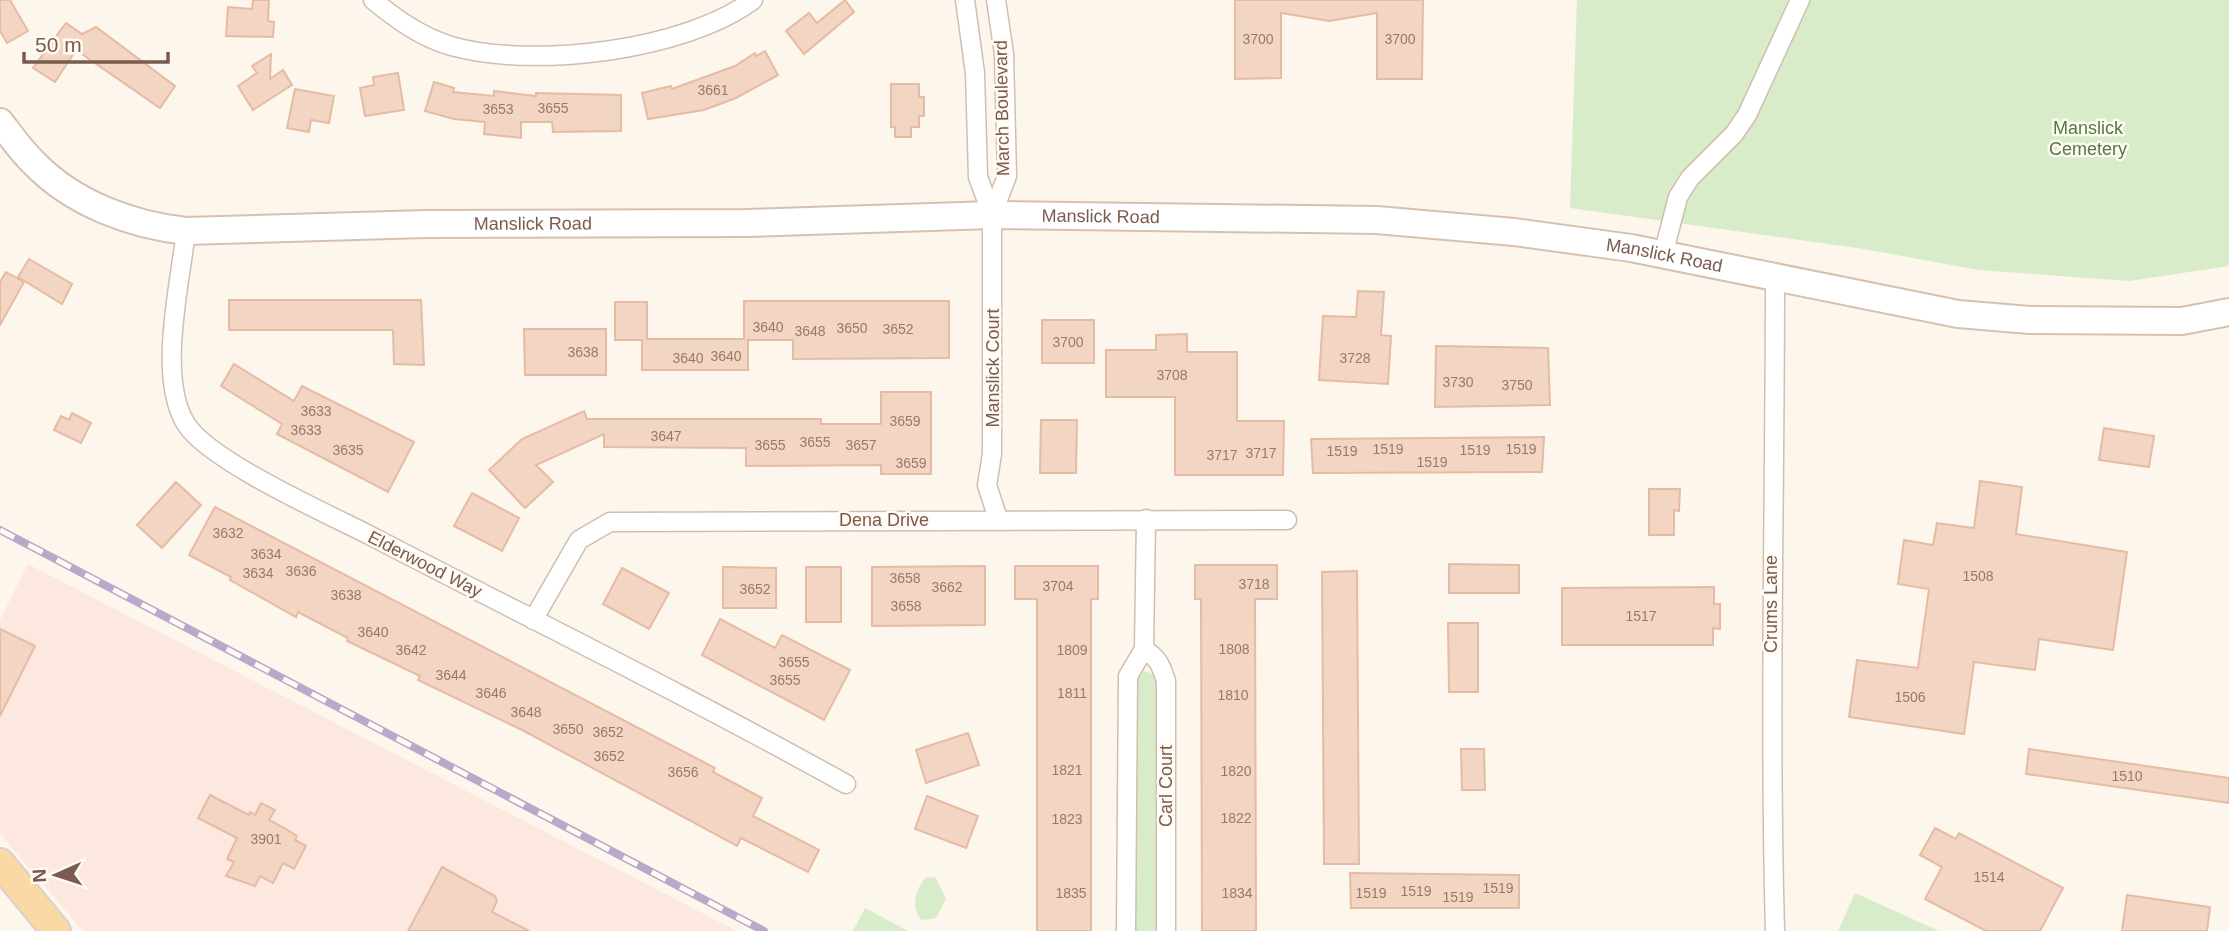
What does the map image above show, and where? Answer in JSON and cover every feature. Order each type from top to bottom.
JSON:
[{"type":"main road","name":"Manslick Road","points":[[0,122],[35,165],[63,187],[99,208],[158,228],[186,231],[426,224],[746,223],[992,215],[1377,220],[1514,232],[1663,254],[1958,314],[2031,320],[2182,321],[2229,312]]},
{"type":"main road","points":[[0,863],[57,931]]},
{"type":"street","points":[[373,0],[420,33],[447,45],[478,52],[513,55],[582,53],[658,41],[707,27],[753,0]]},
{"type":"street","points":[[965,0],[975,73],[978,177],[992,215]]},
{"type":"street","name":"March Boulevard","points":[[992,215],[1007,176],[1004,54],[996,0]]},
{"type":"street","points":[[1663,254],[1678,197],[1690,178],[1734,134],[1747,115],[1800,0]]},
{"type":"street","name":"Manslick Court","points":[[992,215],[993,400],[992,454],[987,485],[998,519]]},
{"type":"street","name":"Elderwood Way","points":[[186,231],[172,365],[179,410],[193,435],[225,459],[846,784]]},
{"type":"street","name":"Crums Lane","points":[[1775,277],[1775,468],[1770,573],[1775,931]]},
{"type":"street","points":[[1126,931],[1128,676],[1144,649],[1146,519]]},
{"type":"street","name":"Dena Drive","points":[[533,620],[579,540],[591,530],[610,522],[1287,520]]},
{"type":"street","name":"Carl Court","points":[[1144,649],[1161,665],[1166,681],[1166,931]]},
{"type":"shaded area","points":[[28,564],[737,931],[83,931],[0,834],[0,620]]},
{"type":"green space","name":"Manslick Cemetery","points":[[1577,0],[2229,0],[2229,266],[2129,281],[1978,270],[1864,249],[1570,208]]},
{"type":"green space","points":[[1145,671],[1153,674],[1156,682],[1157,931],[1136,931],[1135,683],[1137,675]]},
{"type":"green space","points":[[926,877],[936,878],[946,899],[936,918],[921,920],[915,903],[919,887]]},
{"type":"green space","points":[[1855,893],[1939,931],[1838,931]]},
{"type":"green space","points":[[865,908],[908,931],[853,931]]},
{"type":"building","points":[[0,0],[10,0],[28,31],[7,43],[0,31]]},
{"type":"building","points":[[253,0],[269,0],[268,21],[274,22],[273,37],[226,36],[228,7],[252,9]]},
{"type":"building","points":[[845,0],[854,12],[804,54],[786,31],[809,13],[817,23]]},
{"type":"building","points":[[1235,0],[1423,0],[1422,79],[1377,79],[1377,13],[1329,21],[1281,13],[1281,78],[1235,79]]},
{"type":"building","points":[[66,23],[82,34],[96,27],[175,86],[160,108],[76,50],[55,82],[33,68]]},
{"type":"building","points":[[765,51],[778,75],[736,98],[704,110],[648,119],[642,93],[671,86],[672,89],[735,66],[755,53],[756,56]]},
{"type":"building","points":[[271,54],[270,79],[283,70],[292,85],[253,110],[238,86],[257,73],[252,66]]},
{"type":"building","points":[[398,73],[404,110],[365,116],[360,88],[374,85],[373,77]]},
{"type":"building","points":[[434,82],[454,88],[453,92],[494,96],[494,91],[536,96],[536,93],[621,95],[621,131],[553,132],[552,122],[521,122],[521,138],[484,134],[485,122],[454,119],[425,111]]},
{"type":"building","points":[[891,84],[919,84],[919,97],[924,97],[924,116],[919,116],[919,127],[911,127],[911,137],[895,137],[895,127],[891,127]]},
{"type":"building","points":[[295,89],[334,96],[329,123],[311,120],[309,132],[287,128]]},
{"type":"building","points":[[29,259],[72,284],[62,304],[18,277]]},
{"type":"building","points":[[6,272],[24,282],[0,325],[0,282]]},
{"type":"building","points":[[1358,291],[1384,292],[1381,335],[1391,336],[1388,384],[1319,380],[1323,316],[1356,317]]},
{"type":"building","points":[[229,300],[421,300],[424,365],[394,364],[393,330],[229,330]]},
{"type":"building","points":[[744,301],[949,301],[949,358],[793,359],[793,340],[748,340],[748,370],[642,370],[642,340],[615,340],[615,302],[647,302],[647,339],[744,339]]},
{"type":"building","points":[[1042,320],[1094,320],[1094,363],[1042,363]]},
{"type":"building","points":[[524,329],[606,329],[606,375],[525,375]]},
{"type":"building","points":[[1187,334],[1187,352],[1237,352],[1237,421],[1284,421],[1283,475],[1175,475],[1175,397],[1106,397],[1106,350],[1156,350],[1156,335]]},
{"type":"building","points":[[1436,346],[1548,348],[1550,405],[1435,407]]},
{"type":"building","points":[[234,364],[294,401],[302,386],[414,442],[388,492],[277,434],[282,424],[221,386]]},
{"type":"building","points":[[881,392],[931,392],[931,474],[881,474],[881,465],[746,466],[746,448],[604,447],[604,434],[536,465],[553,482],[525,508],[489,470],[522,439],[584,411],[587,419],[821,419],[821,424],[881,424]]},
{"type":"building","points":[[72,413],[91,423],[81,443],[54,430],[61,416],[69,420]]},
{"type":"building","points":[[1041,420],[1077,420],[1076,473],[1040,473]]},
{"type":"building","points":[[2104,428],[2154,436],[2149,467],[2099,460]]},
{"type":"building","points":[[1544,437],[1542,472],[1313,473],[1311,439]]},
{"type":"building","points":[[1980,481],[2022,487],[2016,534],[2127,552],[2113,650],[2039,639],[2035,670],[1974,662],[1964,734],[1849,717],[1857,660],[1918,668],[1929,589],[1898,584],[1904,540],[1933,545],[1937,523],[1974,528]]},
{"type":"building","points":[[176,482],[201,505],[162,548],[137,525]]},
{"type":"building","points":[[1649,489],[1680,489],[1679,511],[1674,510],[1674,535],[1649,535]]},
{"type":"building","points":[[472,493],[519,518],[502,551],[454,526]]},
{"type":"building","points":[[215,507],[715,768],[713,772],[762,798],[753,816],[819,850],[808,872],[741,838],[737,846],[524,731],[418,680],[420,676],[347,641],[348,638],[298,612],[296,617],[189,555]]},
{"type":"building","points":[[1449,564],[1519,565],[1519,593],[1449,593]]},
{"type":"building","points":[[1195,565],[1277,565],[1277,599],[1255,599],[1256,931],[1202,931],[1201,599],[1195,599]]},
{"type":"building","points":[[985,566],[985,625],[872,626],[872,567]]},
{"type":"building","points":[[1015,566],[1098,566],[1098,599],[1091,599],[1091,931],[1037,931],[1037,599],[1015,599]]},
{"type":"building","points":[[723,567],[776,568],[776,608],[723,608]]},
{"type":"building","points":[[806,567],[841,567],[841,622],[806,622]]},
{"type":"building","points":[[622,568],[669,593],[649,629],[603,604]]},
{"type":"building","points":[[1357,571],[1359,864],[1324,864],[1322,572]]},
{"type":"building","points":[[1714,587],[1714,604],[1720,604],[1720,629],[1713,628],[1713,645],[1562,645],[1562,588]]},
{"type":"building","points":[[720,619],[775,648],[782,635],[850,670],[824,720],[702,655]]},
{"type":"building","points":[[1448,623],[1478,623],[1478,692],[1449,692]]},
{"type":"building","points":[[0,629],[35,646],[0,716]]},
{"type":"building","points":[[968,733],[979,765],[926,783],[916,750]]},
{"type":"building","points":[[1461,749],[1484,749],[1485,790],[1462,790]]},
{"type":"building","points":[[2029,749],[2229,778],[2229,803],[2026,774]]},
{"type":"building","points":[[210,795],[249,815],[250,812],[255,815],[261,803],[275,810],[269,820],[297,836],[295,840],[306,846],[294,869],[283,863],[273,883],[260,876],[255,886],[226,876],[234,862],[227,859],[237,838],[198,818]]},
{"type":"building","points":[[927,796],[978,816],[966,848],[915,829]]},
{"type":"building","points":[[1935,828],[1956,839],[1959,833],[2063,888],[2040,931],[1986,931],[1925,899],[1942,867],[1920,855]]},
{"type":"building","points":[[442,867],[495,896],[497,901],[492,912],[529,931],[408,931]]},
{"type":"building","points":[[1350,873],[1519,875],[1519,908],[1351,908]]},
{"type":"building","points":[[2127,895],[2210,907],[2207,931],[2122,931]]},
{"type":"railway","points":[[0,530],[764,931]]}]
